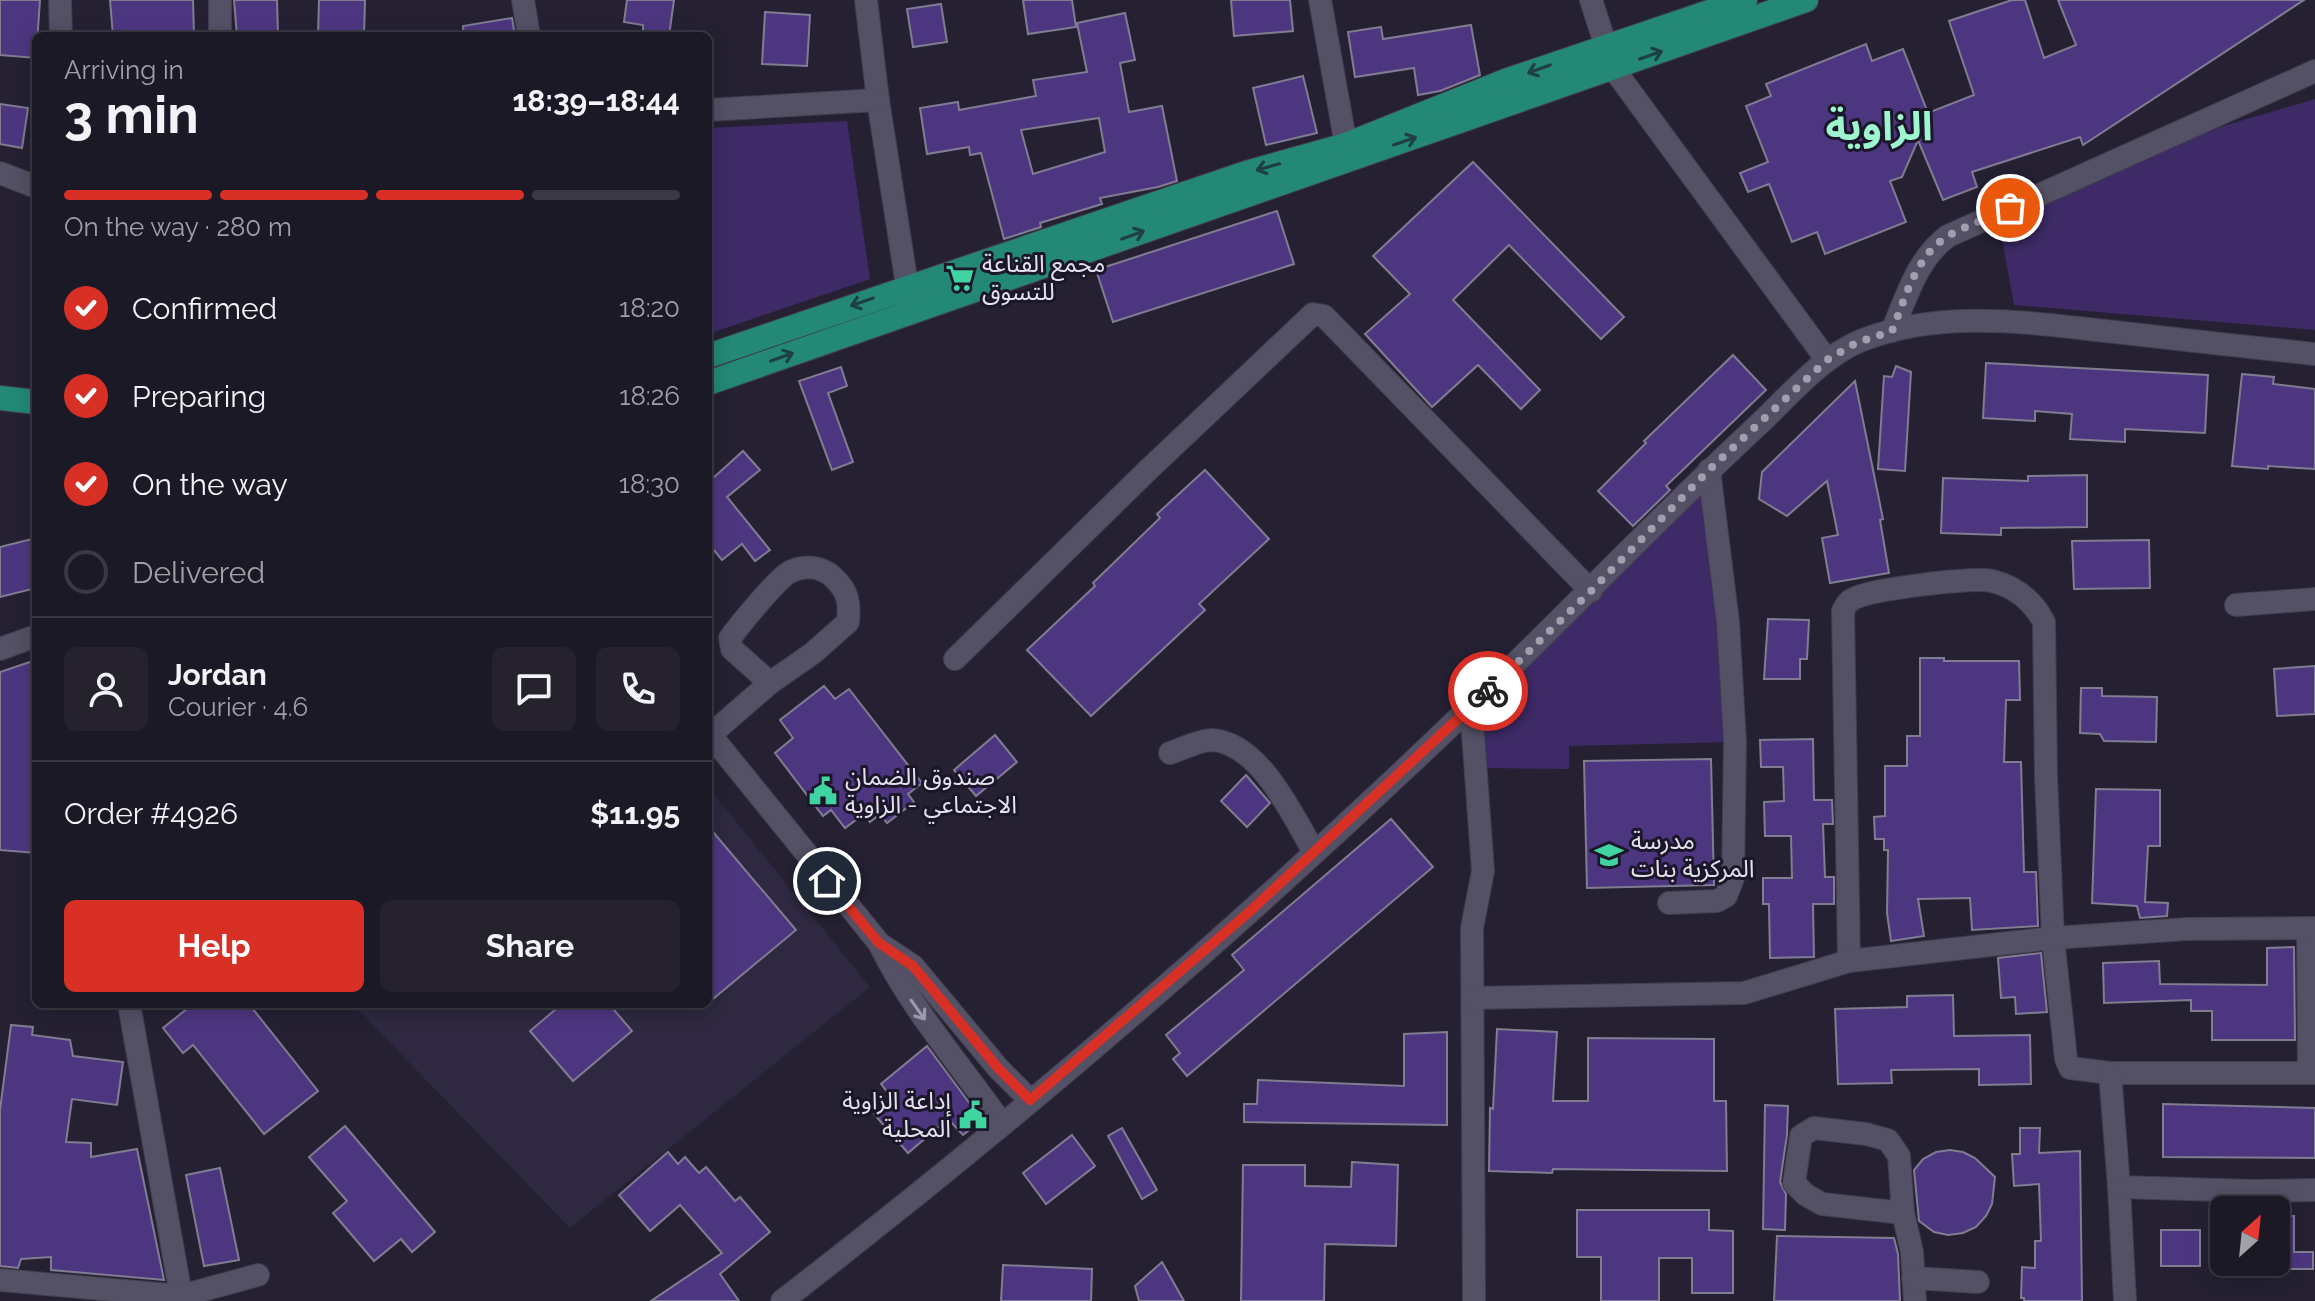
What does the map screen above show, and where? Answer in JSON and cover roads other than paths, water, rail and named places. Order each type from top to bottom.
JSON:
[{"type":"main road","points":[[712,381],[909,299],[1246,173],[1346,145],[1508,80],[1609,58],[1745,0]]},
{"type":"main road","points":[[712,355],[909,299],[1609,58],[1806,0]]},
{"type":"main road","points":[[0,382],[32,386]]},
{"type":"main road","points":[[0,398],[32,402]]},
{"type":"street","points":[[60,0],[61,32]]},
{"type":"street","points":[[220,0],[220,32]]},
{"type":"street","points":[[523,0],[528,32]]},
{"type":"street","points":[[866,0],[909,299]]},
{"type":"street","points":[[1320,0],[1346,145]]},
{"type":"street","points":[[1591,0],[1609,58],[1827,360]]},
{"type":"street","points":[[1892,331],[1918,269],[1934,246],[1948,236],[2315,71]]},
{"type":"street","points":[[712,110],[878,100]]},
{"type":"street","points":[[0,173],[32,184]]},
{"type":"street","points":[[955,659],[1313,314],[1324,316],[1591,591]]},
{"type":"street","points":[[782,1301],[885,1222],[1248,913],[1471,706],[1591,591],[1709,470],[1827,360],[1856,343],[1892,331],[1957,320],[2022,322],[2315,354]]},
{"type":"street","points":[[1669,903],[1717,901],[1726,896],[1733,878],[1734,727],[1728,622],[1709,470]]},
{"type":"street","points":[[712,731],[848,622],[850,603],[842,585],[826,570],[808,567],[788,573],[730,638],[732,649],[770,683]]},
{"type":"street","points":[[1473,998],[1744,993],[1849,961],[2053,938],[2187,929],[2312,928],[2312,1073],[2110,1073],[2070,1068],[2066,1059],[2053,938],[2046,777],[2044,622],[2036,606],[2014,589],[1989,581],[1924,584],[1854,598],[1847,603],[1841,620],[1849,961]]},
{"type":"street","points":[[2236,605],[2315,599]]},
{"type":"street","points":[[0,649],[32,637]]},
{"type":"street","points":[[1471,706],[1483,871],[1472,928],[1474,1301]]},
{"type":"street","points":[[712,738],[879,943],[894,975],[919,1012],[1002,1124]]},
{"type":"street","points":[[1170,753],[1211,740],[1243,750],[1279,791],[1314,852]]},
{"type":"street","points":[[879,943],[913,966],[989,1057],[1030,1100]]},
{"type":"street","points":[[130,1008],[181,1298]]},
{"type":"street","points":[[2110,1073],[2125,1301]]},
{"type":"street","points":[[1903,1213],[1822,1204],[1806,1195],[1794,1183],[1801,1136],[1814,1128],[1866,1134],[1888,1140],[1899,1156],[1915,1301]]},
{"type":"street","points":[[2119,1187],[2315,1190]]},
{"type":"street","points":[[0,1280],[181,1298],[258,1275]]},
{"type":"street","points":[[1913,1278],[1978,1282]]},
{"type":"place","name":"مجمع القناعة للتسوق","points":[[960,278]]},
{"type":"place","name":"صندوق الضمان الاجتماعي - الزاوية","points":[[823,791]]},
{"type":"place","name":"مدرسة المركزية بنات","points":[[1609,855]]},
{"type":"place","name":"إداعة الزاوية المحلية","points":[[973,1115]]},
{"type":"district","name":"الزاوية","points":[[1879,126]]}]
